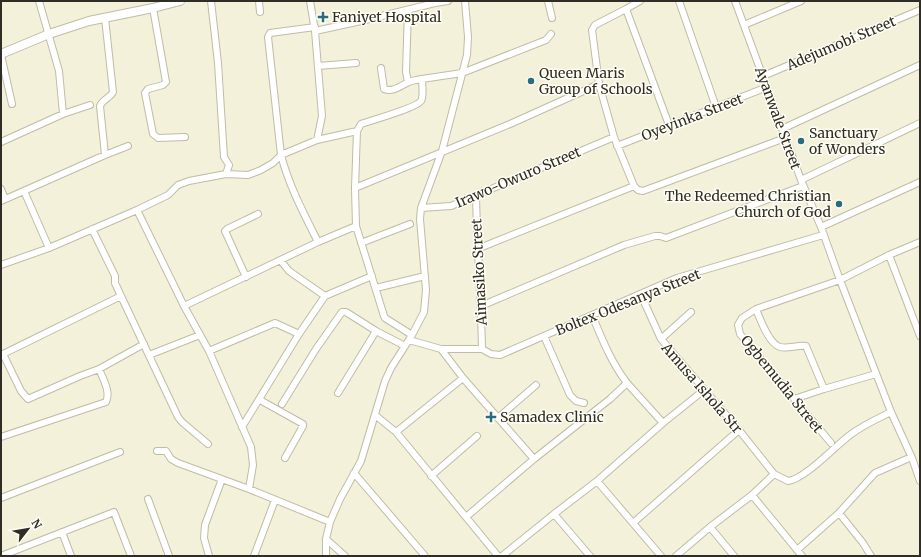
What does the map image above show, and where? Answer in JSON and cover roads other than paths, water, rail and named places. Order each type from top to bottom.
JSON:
[{"type":"main road","points":[[1,54],[49,34],[89,21],[153,8],[175,1]]},
{"type":"street","points":[[39,1],[59,71],[64,114]]},
{"type":"street","points":[[211,1],[218,63],[224,157],[229,165],[226,174]]},
{"type":"street","points":[[259,1],[260,12]]},
{"type":"street","points":[[310,1],[315,29],[322,116],[317,140]]},
{"type":"street","points":[[318,242],[291,186],[281,155],[268,36],[270,33],[315,29],[448,1]]},
{"type":"street","points":[[326,556],[326,539],[330,522],[340,499],[361,461],[385,381],[424,312],[426,301],[420,219],[421,208],[442,151],[467,55],[468,37],[465,1]]},
{"type":"street","points":[[548,1],[552,18]]},
{"type":"street","points":[[640,1],[595,25],[592,30],[599,84],[614,137],[634,186],[638,190],[643,191],[785,138]]},
{"type":"street","points":[[679,1],[716,107]]},
{"type":"street","name":"Ayanwale Street","points":[[735,1],[802,183],[821,228],[891,412],[912,458],[920,481]]},
{"type":"street","points":[[744,25],[801,1]]},
{"type":"street","points":[[153,8],[166,82],[163,85],[148,89],[145,93],[153,134],[158,138],[185,137]]},
{"type":"street","points":[[626,9],[669,125]]},
{"type":"street","points":[[408,10],[406,72],[408,82]]},
{"type":"street","name":"Adejumobi Street","points":[[763,76],[920,10]]},
{"type":"street","points":[[104,155],[100,106],[113,92],[105,18]]},
{"type":"street","points":[[381,68],[384,89],[390,90],[408,82],[462,73],[546,40],[551,34]]},
{"type":"street","points":[[1,54],[12,104]]},
{"type":"street","points":[[318,66],[356,63]]},
{"type":"street","points":[[782,129],[920,65]]},
{"type":"street","points":[[1,266],[49,248],[137,210],[168,194],[178,185],[189,181],[226,174],[248,175],[273,163],[281,155],[317,140],[358,131],[361,124],[394,114],[418,103],[422,98],[422,79]]},
{"type":"street","points":[[355,188],[510,124],[599,84]]},
{"type":"street","name":"Oyeyinka Street","points":[[618,146],[767,87]]},
{"type":"street","points":[[1,142],[64,114],[90,105]]},
{"type":"street","points":[[482,306],[624,246],[655,236],[666,238],[802,183],[920,123]]},
{"type":"street","name":"Boltex Odesanya Street","points":[[358,131],[355,188],[356,226],[385,318],[410,338],[441,350],[482,349],[491,354],[500,355],[641,295],[677,278],[823,235]]},
{"type":"street","name":"Irawo-Owuro Street","points":[[421,208],[451,206],[614,137]]},
{"type":"street","points":[[1,189],[3,200],[104,155],[128,146]]},
{"type":"street","points":[[821,228],[920,182]]},
{"type":"street","points":[[477,249],[634,186]]},
{"type":"street","points":[[24,191],[49,248]]},
{"type":"street","name":"Aimasiko Street","points":[[476,195],[477,249],[482,306],[482,349]]},
{"type":"street","points":[[137,210],[184,306],[209,351],[242,427],[253,456],[249,489]]},
{"type":"street","points":[[246,277],[225,231],[258,214]]},
{"type":"street","points":[[361,243],[410,224]]},
{"type":"street","points":[[184,306],[318,242],[356,226]]},
{"type":"street","points":[[92,229],[115,276],[115,283],[178,417],[208,444]]},
{"type":"street","points":[[824,389],[806,346],[778,346],[767,333],[756,309],[840,280],[889,255],[920,242]]},
{"type":"street","points":[[889,255],[920,336]]},
{"type":"street","points":[[281,261],[289,271],[324,296]]},
{"type":"street","points":[[242,427],[324,296],[372,276]]},
{"type":"street","points":[[376,288],[425,276]]},
{"type":"street","name":"Amusa Ishola Str","points":[[641,295],[661,339],[739,430],[774,474]]},
{"type":"street","points":[[121,296],[2,355],[21,391],[28,399],[99,369],[144,344]]},
{"type":"street","name":"Ogbemudia Street","points":[[756,309],[742,318],[739,322],[738,328],[740,334],[831,443]]},
{"type":"street","points":[[282,404],[316,349],[342,312],[346,312],[376,331],[405,346]]},
{"type":"street","points":[[661,339],[691,312]]},
{"type":"street","points":[[592,315],[603,342],[617,369],[627,383],[663,423]]},
{"type":"street","points":[[209,351],[275,323],[299,334]]},
{"type":"street","points":[[338,393],[376,331]]},
{"type":"street","points":[[150,355],[200,335]]},
{"type":"street","points":[[544,336],[570,395],[576,401],[584,403]]},
{"type":"street","points":[[441,350],[463,378],[499,417],[534,459]]},
{"type":"street","points":[[1,437],[106,402],[108,393],[99,369]]},
{"type":"street","points":[[794,399],[876,374]]},
{"type":"street","points":[[396,432],[463,378]]},
{"type":"street","points":[[466,517],[534,459],[610,399],[627,383]]},
{"type":"street","points":[[499,417],[536,385]]},
{"type":"street","points":[[502,556],[597,481],[663,423],[704,390]]},
{"type":"street","points":[[260,400],[303,424],[285,458]]},
{"type":"street","points":[[676,556],[710,527],[752,495],[774,474],[788,481],[796,479],[813,467],[851,434],[891,412]]},
{"type":"street","points":[[375,414],[396,432],[498,556]]},
{"type":"street","points":[[633,523],[739,430]]},
{"type":"street","points":[[431,476],[477,436]]},
{"type":"street","points":[[157,451],[166,451],[174,462],[249,489],[330,522]]},
{"type":"street","points":[[1,498],[120,452]]},
{"type":"street","points":[[797,550],[839,513],[875,473],[907,459]]},
{"type":"street","points":[[354,474],[425,556]]},
{"type":"street","points":[[209,556],[204,538],[205,525],[222,479]]},
{"type":"street","points":[[597,481],[661,556]]},
{"type":"street","points":[[752,495],[802,556]]},
{"type":"street","points":[[148,499],[169,556]]},
{"type":"street","points":[[254,556],[274,500]]},
{"type":"street","points":[[1,556],[114,512],[131,556]]},
{"type":"street","points":[[839,513],[864,543],[871,556]]},
{"type":"street","points":[[554,514],[590,556]]},
{"type":"street","points":[[710,527],[734,556]]},
{"type":"street","points":[[62,532],[71,556]]},
{"type":"street","points":[[326,539],[345,556]]},
{"type":"place","name":"Faniyet Hospital","points":[[323,17]]},
{"type":"place","name":"Queen Maris Group of Schools","points":[[531,81]]},
{"type":"place","name":"Sanctuary of Wonders","points":[[801,141]]},
{"type":"place","name":"The Redeemed Christian Church of God","points":[[839,204]]},
{"type":"place","name":"Samadex Clinic","points":[[491,417]]}]
